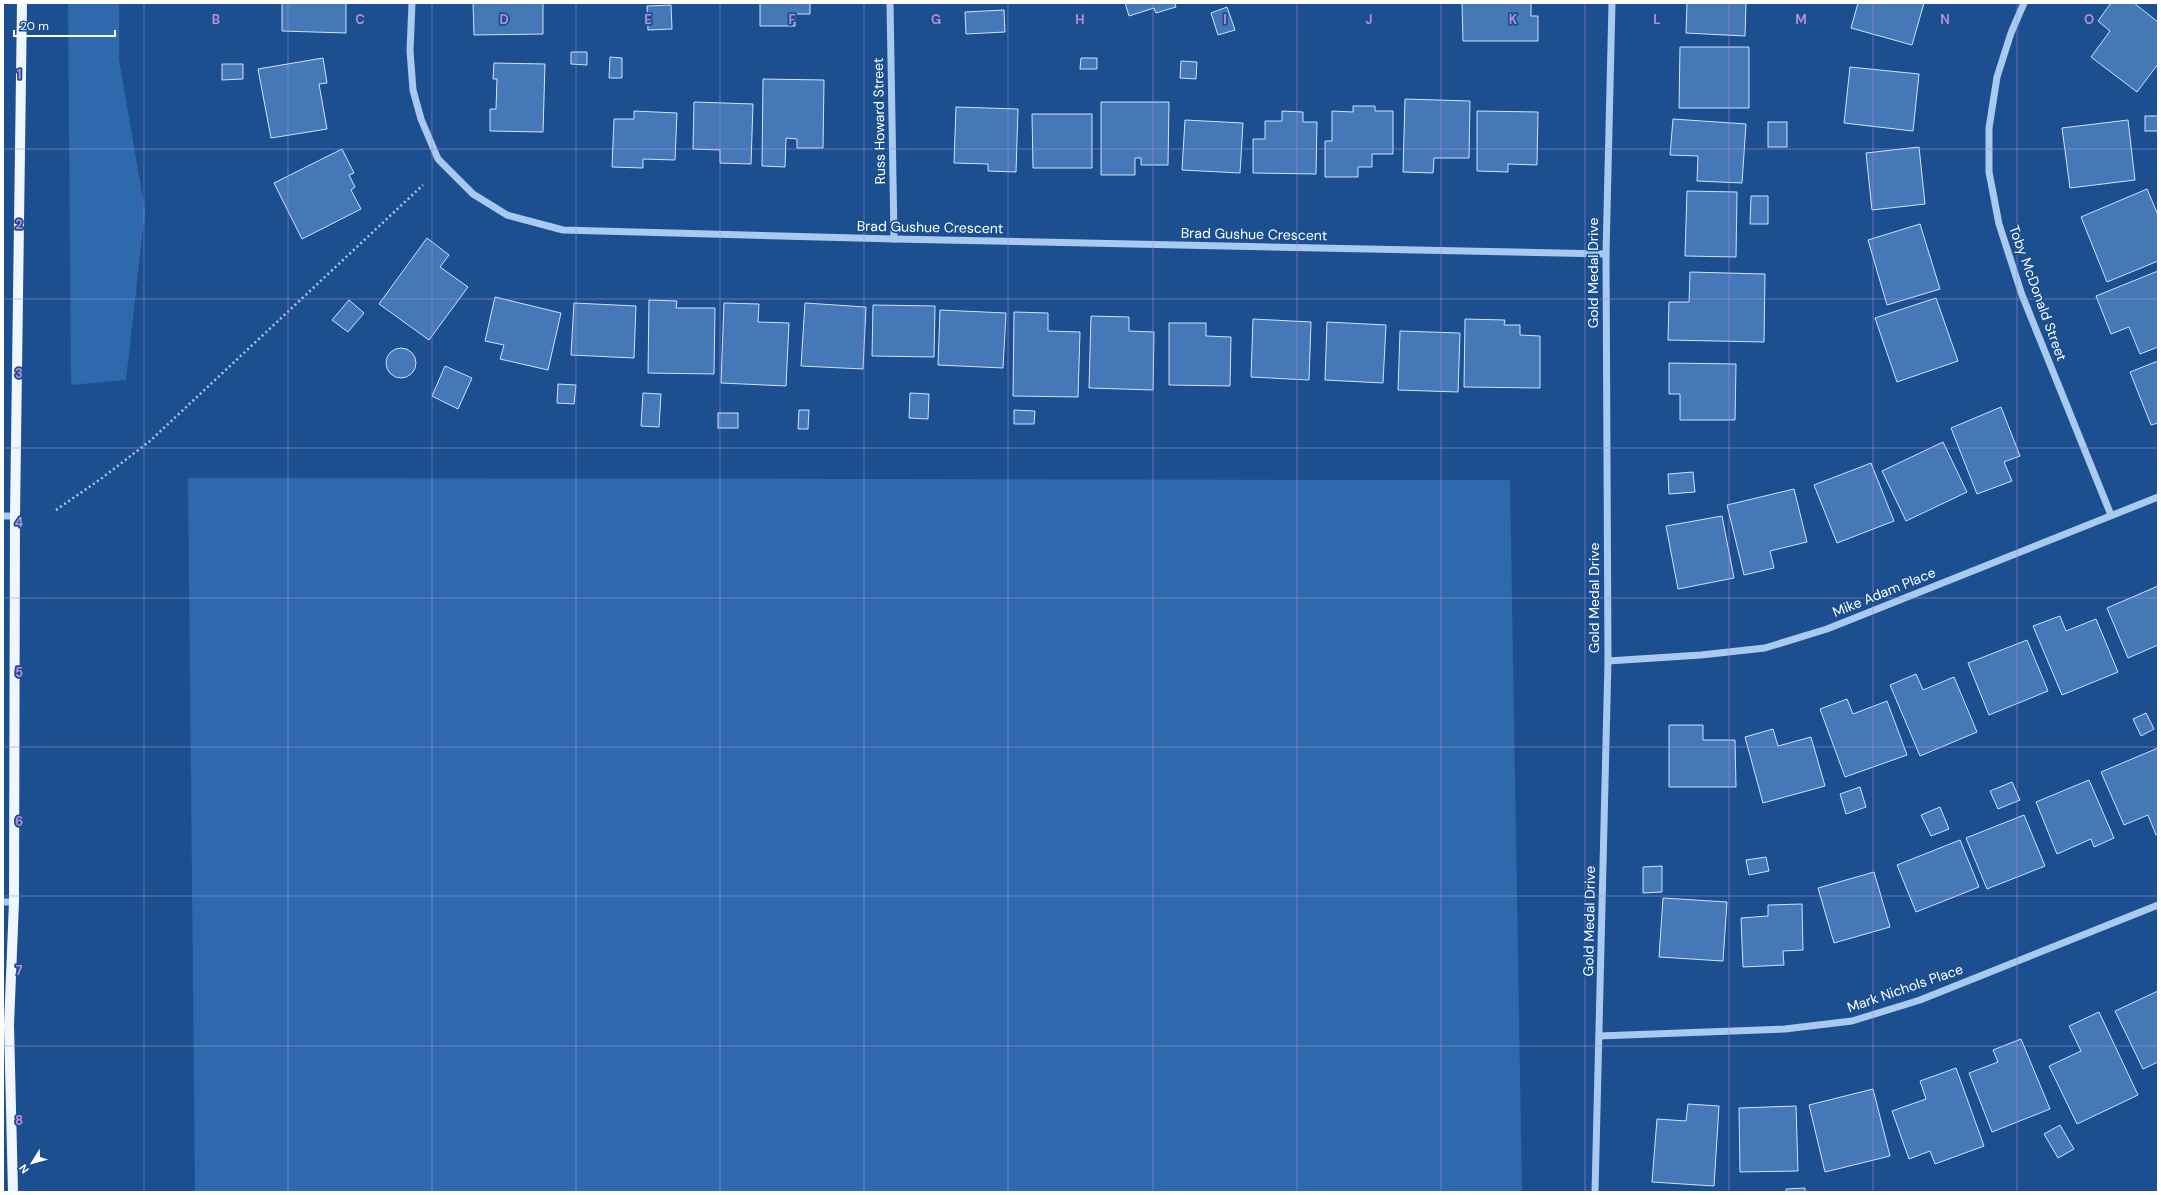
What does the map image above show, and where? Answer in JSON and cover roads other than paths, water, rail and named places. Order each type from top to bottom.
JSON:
[{"type":"main road","points":[[12,1192],[9,1025],[14,902],[15,516],[22,3]]},
{"type":"street","name":"Brad Gushue Crescent","points":[[412,3],[411,74],[421,119],[428,139],[438,159],[473,194],[507,215],[563,230],[894,239],[1606,254]]},
{"type":"street","name":"Russ Howard Street","points":[[890,3],[894,239]]},
{"type":"street","name":"Gold Medal Drive","points":[[1595,1192],[1608,661],[1606,254],[1612,3]]},
{"type":"street","name":"Toby McDonald Street","points":[[2024,3],[2011,33],[1997,77],[1989,128],[1989,172],[1999,224],[2022,295],[2111,514]]},
{"type":"street","name":"Mike Adam Place","points":[[1608,661],[1701,655],[1765,648],[1827,628],[2111,514],[2158,497]]},
{"type":"street","points":[[3,516],[15,516]]},
{"type":"street","points":[[3,902],[14,902]]},
{"type":"street","name":"Mark Nichols Place","points":[[1599,1036],[1785,1029],[1852,1021],[1920,1000],[2158,905]]}]
